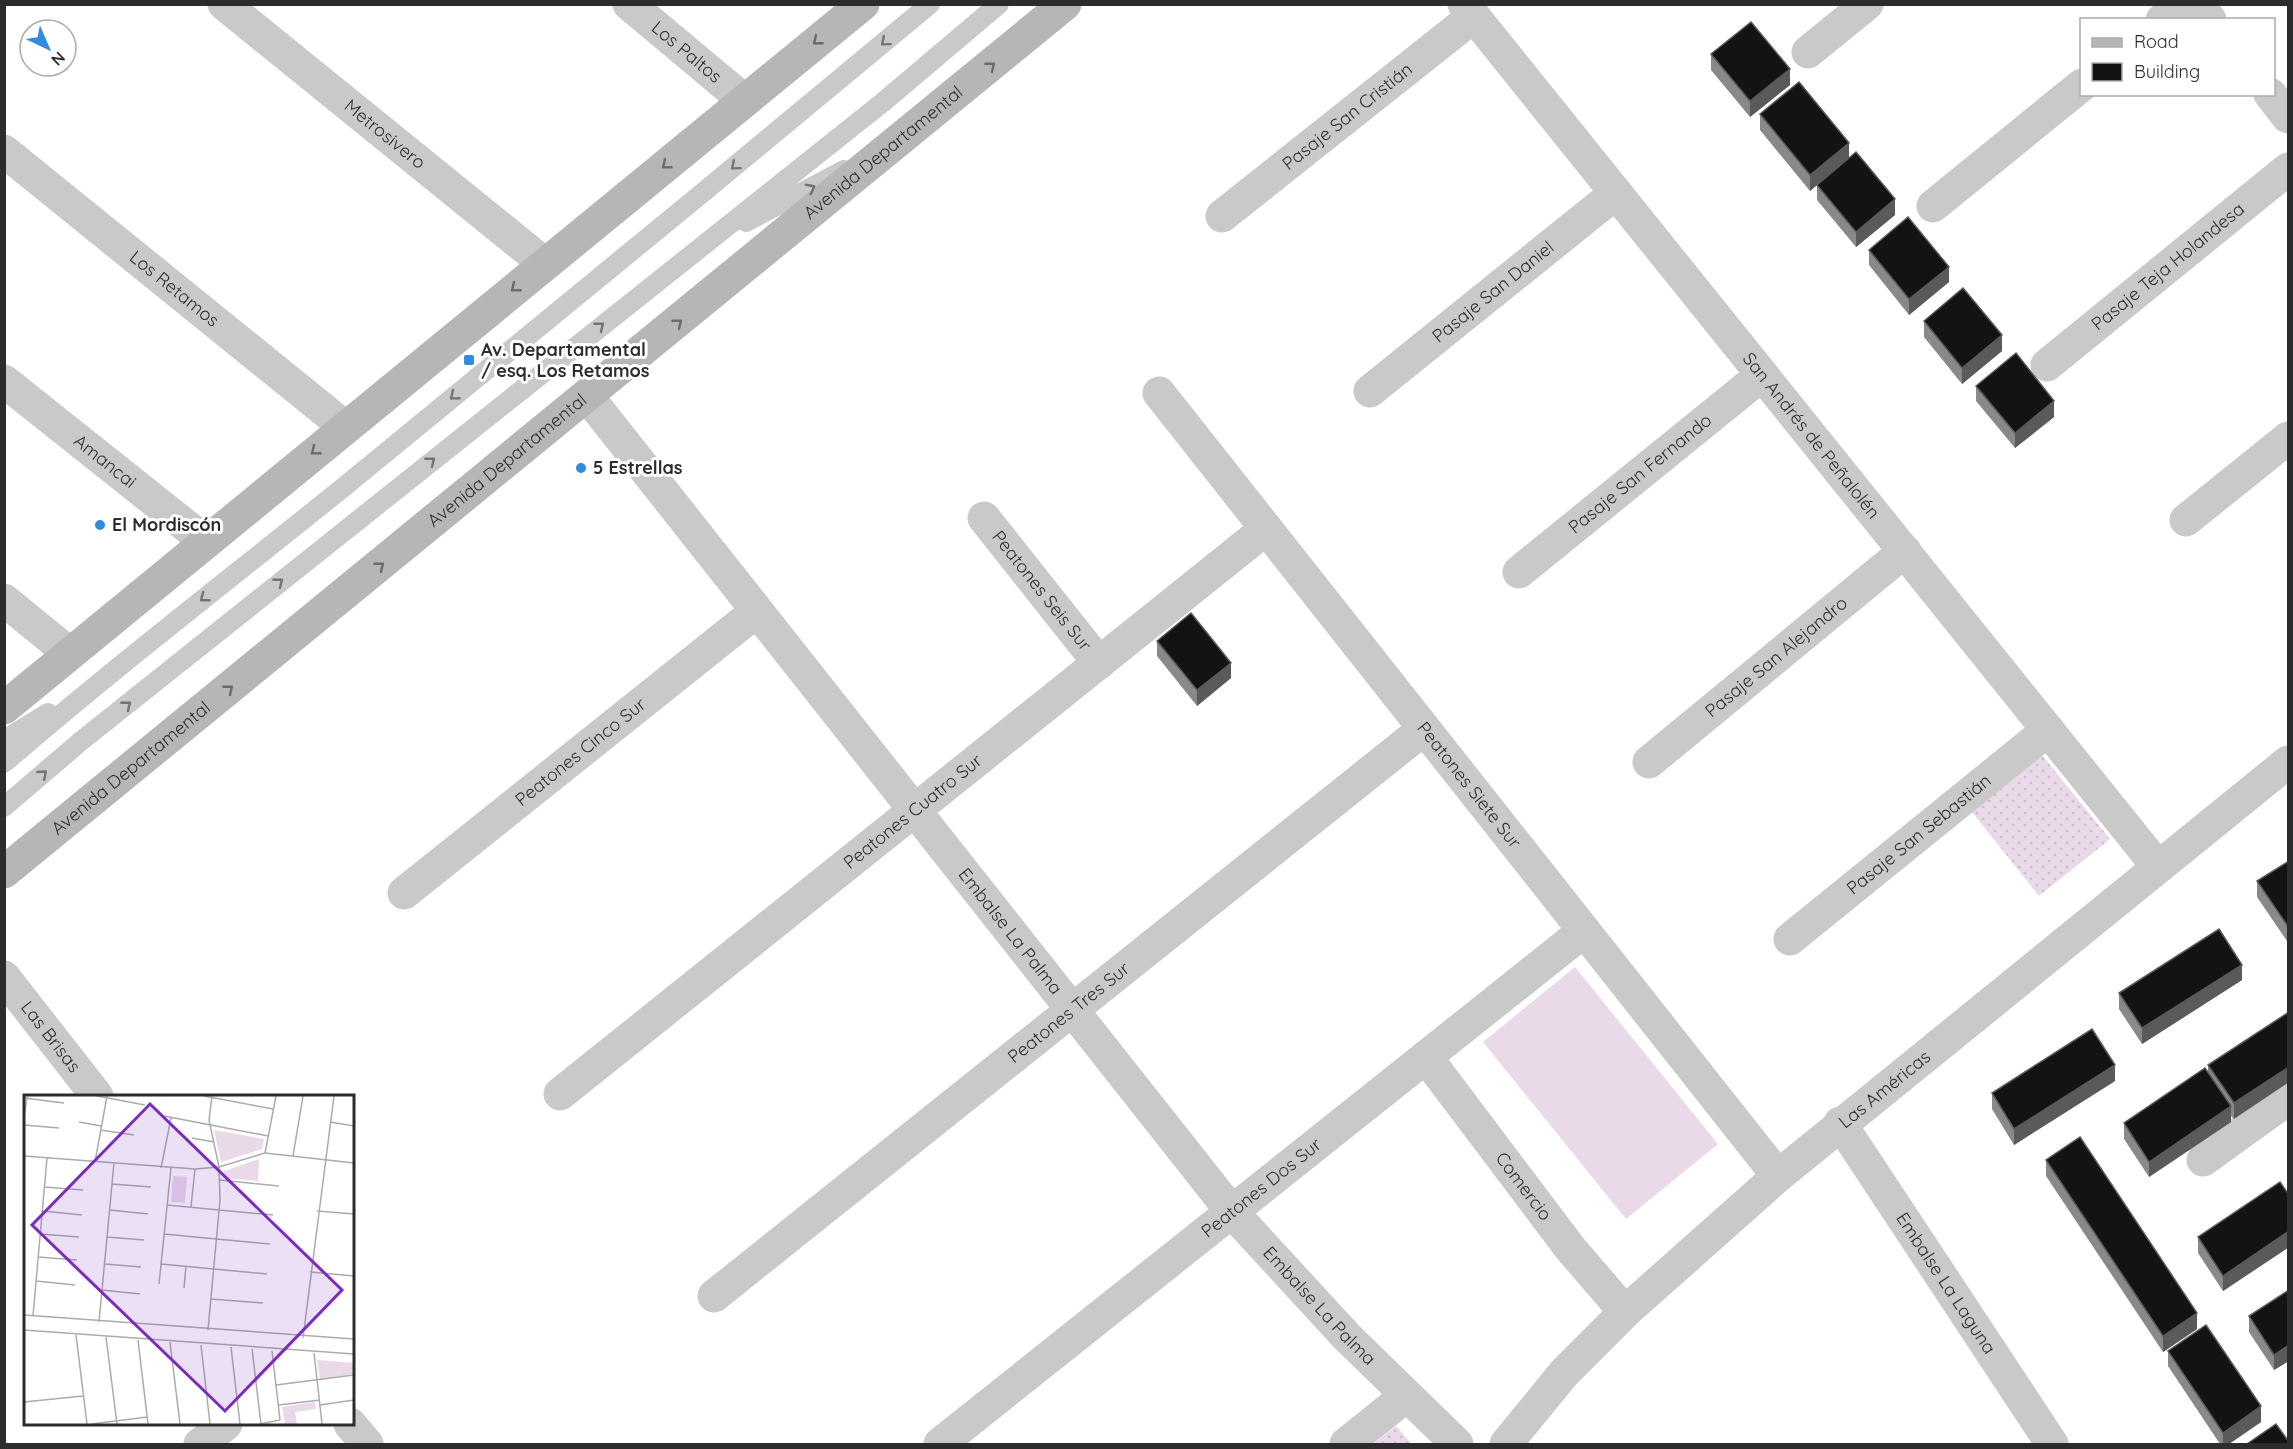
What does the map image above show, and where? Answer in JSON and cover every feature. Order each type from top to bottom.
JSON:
[{"type":"main road","points":[[4,708],[862,4]]},
{"type":"main road","name":"Avenida Departamental","points":[[4,872],[588,397],[1065,4]]},
{"type":"street","name":"Metrosivero","points":[[224,4],[544,264]]},
{"type":"street","name":"Los Paltos","points":[[629,4],[745,101]]},
{"type":"street","points":[[1808,52],[1867,4]]},
{"type":"street","points":[[2164,18],[2180,4]]},
{"type":"street","points":[[2198,4],[2208,18]]},
{"type":"street","name":"San Andrés de Peñalolén","points":[[1469,10],[2158,867]]},
{"type":"street","name":"Pasaje San Cristián","points":[[1222,216],[1469,10]]},
{"type":"street","points":[[1933,206],[2080,87]]},
{"type":"street","points":[[2272,96],[2289,117]]},
{"type":"street","name":"Los Retamos","points":[[4,151],[345,428]]},
{"type":"street","name":"Pasaje Teja Holandesa","points":[[2047,365],[2289,169]]},
{"type":"street","name":"Pasaje San Daniel","points":[[1370,391],[1616,193]]},
{"type":"street","name":"Pasaje San Fernando","points":[[1519,572],[1762,375]]},
{"type":"street","name":"Amancai","points":[[4,381],[205,542]]},
{"type":"street","name":"Peatones Siete Sur","points":[[1159,393],[1778,1176]]},
{"type":"street","name":"Embalse La Palma","points":[[588,397],[1232,1212],[1347,1336],[1457,1444]]},
{"type":"street","points":[[2186,520],[2289,438]]},
{"type":"street","name":"Peatones Seis Sur","points":[[984,518],[1100,663]]},
{"type":"street","name":"Peatones Cuatro Sur","points":[[560,1095],[1266,529]]},
{"type":"street","name":"Pasaje San Alejandro","points":[[1649,762],[1905,551]]},
{"type":"street","points":[[4,600],[69,653]]},
{"type":"street","name":"Peatones Cinco Sur","points":[[404,893],[757,611]]},
{"type":"street","name":"Peatones Tres Sur","points":[[714,1296],[1424,729]]},
{"type":"street","name":"Pasaje San Sebastián","points":[[1790,939],[2048,730]]},
{"type":"street","name":"Las Américas","points":[[1506,1444],[1564,1373],[1624,1312],[1778,1176],[1840,1123],[2288,764]]},
{"type":"street","name":"Peatones Dos Sur","points":[[940,1444],[1584,931]]},
{"type":"street","name":"Las Brisas","points":[[4,977],[96,1095]]},
{"type":"street","name":"Comercio","points":[[1426,1057],[1570,1248],[1624,1312]]},
{"type":"street","points":[[2203,1160],[2289,1100]]},
{"type":"street","name":"Embalse La Laguna","points":[[1840,1123],[2052,1444]]},
{"type":"street","points":[[1346,1444],[1406,1396]]},
{"type":"street","points":[[200,1444],[225,1425]]},
{"type":"street","points":[[351,1425],[367,1444]]},
{"type":"lane","points":[[4,763],[103,678],[291,530],[549,320],[930,4]]},
{"type":"lane","points":[[4,807],[91,734],[882,103],[999,4]]},
{"type":"lane","points":[[703,244],[898,142]]},
{"type":"lane","points":[[4,740],[103,678]]},
{"type":"shaded area","points":[[2037,749],[2110,839],[2039,896],[1967,806]]},
{"type":"shaded area","points":[[1575,967],[1718,1144],[1626,1219],[1483,1042]]},
{"type":"shaded area","points":[[1396,1426],[1412,1444],[1373,1444]]},
{"type":"building","points":[[1751,22],[1790,69],[1750,101],[1711,54]]},
{"type":"building","points":[[1799,82],[1849,143],[1810,175],[1760,114]]},
{"type":"building","points":[[1856,152],[1895,199],[1856,232],[1817,185]]},
{"type":"building","points":[[1908,217],[1949,267],[1909,299],[1869,250]]},
{"type":"building","points":[[1963,288],[2002,335],[1962,368],[1924,321]]},
{"type":"building","points":[[2016,353],[2054,401],[2015,433],[1976,386]]},
{"type":"building","points":[[1191,613],[1231,663],[1197,690],[1157,641]]},
{"type":"building","points":[[2289,861],[2289,928],[2257,881]]},
{"type":"building","points":[[2219,929],[2242,965],[2142,1028],[2119,993]]},
{"type":"building","points":[[2289,1012],[2289,1067],[2234,1103],[2208,1065]]},
{"type":"building","points":[[2092,1029],[2115,1065],[2014,1129],[1992,1093]]},
{"type":"building","points":[[2205,1068],[2231,1106],[2149,1162],[2124,1123]]},
{"type":"building","points":[[2080,1137],[2197,1313],[2163,1336],[2046,1160]]},
{"type":"building","points":[[2280,1182],[2289,1195],[2289,1231],[2223,1276],[2198,1237]]},
{"type":"building","points":[[2289,1290],[2289,1345],[2274,1355],[2249,1316]]},
{"type":"building","points":[[2206,1325],[2261,1406],[2223,1433],[2168,1351]]},
{"type":"building","points":[[2276,1424],[2289,1444],[2247,1444]]},
{"type":"place","name":"Av. Departamental / esq. Los Retamos","points":[[469,360]]},
{"type":"place","name":"5 Estrellas","points":[[581,468]]},
{"type":"place","name":"El Mordiscón","points":[[100,525]]}]
